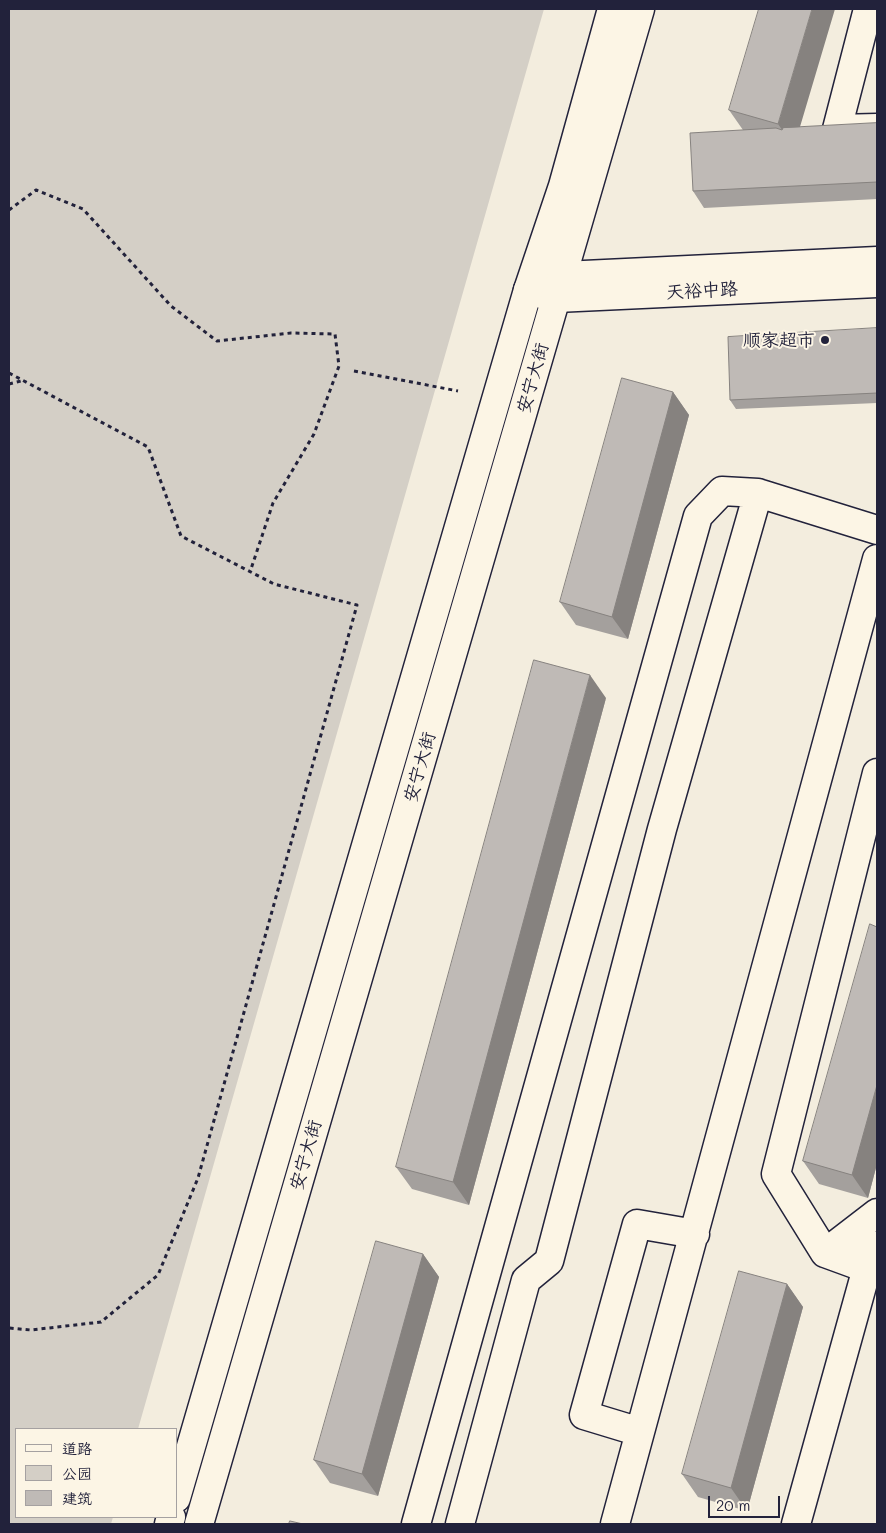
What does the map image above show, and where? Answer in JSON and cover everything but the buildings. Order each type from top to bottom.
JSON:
[{"type":"street","name":"安宁大街","points":[[178,1491],[528,290],[563,186],[612,9]]},
{"type":"street","name":"安宁大街","points":[[198,1524],[640,9]]},
{"type":"street","points":[[868,9],[838,129],[877,128]]},
{"type":"street","points":[[538,261],[560,287]]},
{"type":"street","name":"天裕中路","points":[[528,290],[877,261]]},
{"type":"street","name":"天裕中路","points":[[560,287],[877,282]]},
{"type":"street","points":[[416,1524],[698,516],[722,491],[758,493],[877,530]]},
{"type":"street","points":[[460,1524],[526,1280],[549,1261],[662,830],[758,493]]},
{"type":"street","points":[[615,1524],[877,559]]},
{"type":"street","points":[[796,1524],[874,1262],[826,1253],[776,1174],[877,773]]},
{"type":"street","points":[[826,1253],[877,1213]]},
{"type":"street","points":[[640,1432],[584,1415],[637,1224],[695,1234]]},
{"type":"path","points":[[9,210],[36,190],[83,208],[171,306],[217,341],[291,334],[335,334],[339,366],[314,434],[273,503],[250,573]]},
{"type":"path","points":[[354,371],[458,391]]},
{"type":"path","points":[[9,373],[148,446],[180,536],[274,584],[357,605],[198,1178],[158,1275],[101,1322],[31,1330],[9,1328]]},
{"type":"path","points":[[9,384],[21,381]]},
{"type":"green space","points":[[9,9],[544,9],[138,1428],[15,1428],[15,1518],[113,1518],[111,1524],[9,1524]]},
{"type":"place","name":"顺家超市","points":[[825,340]]}]
